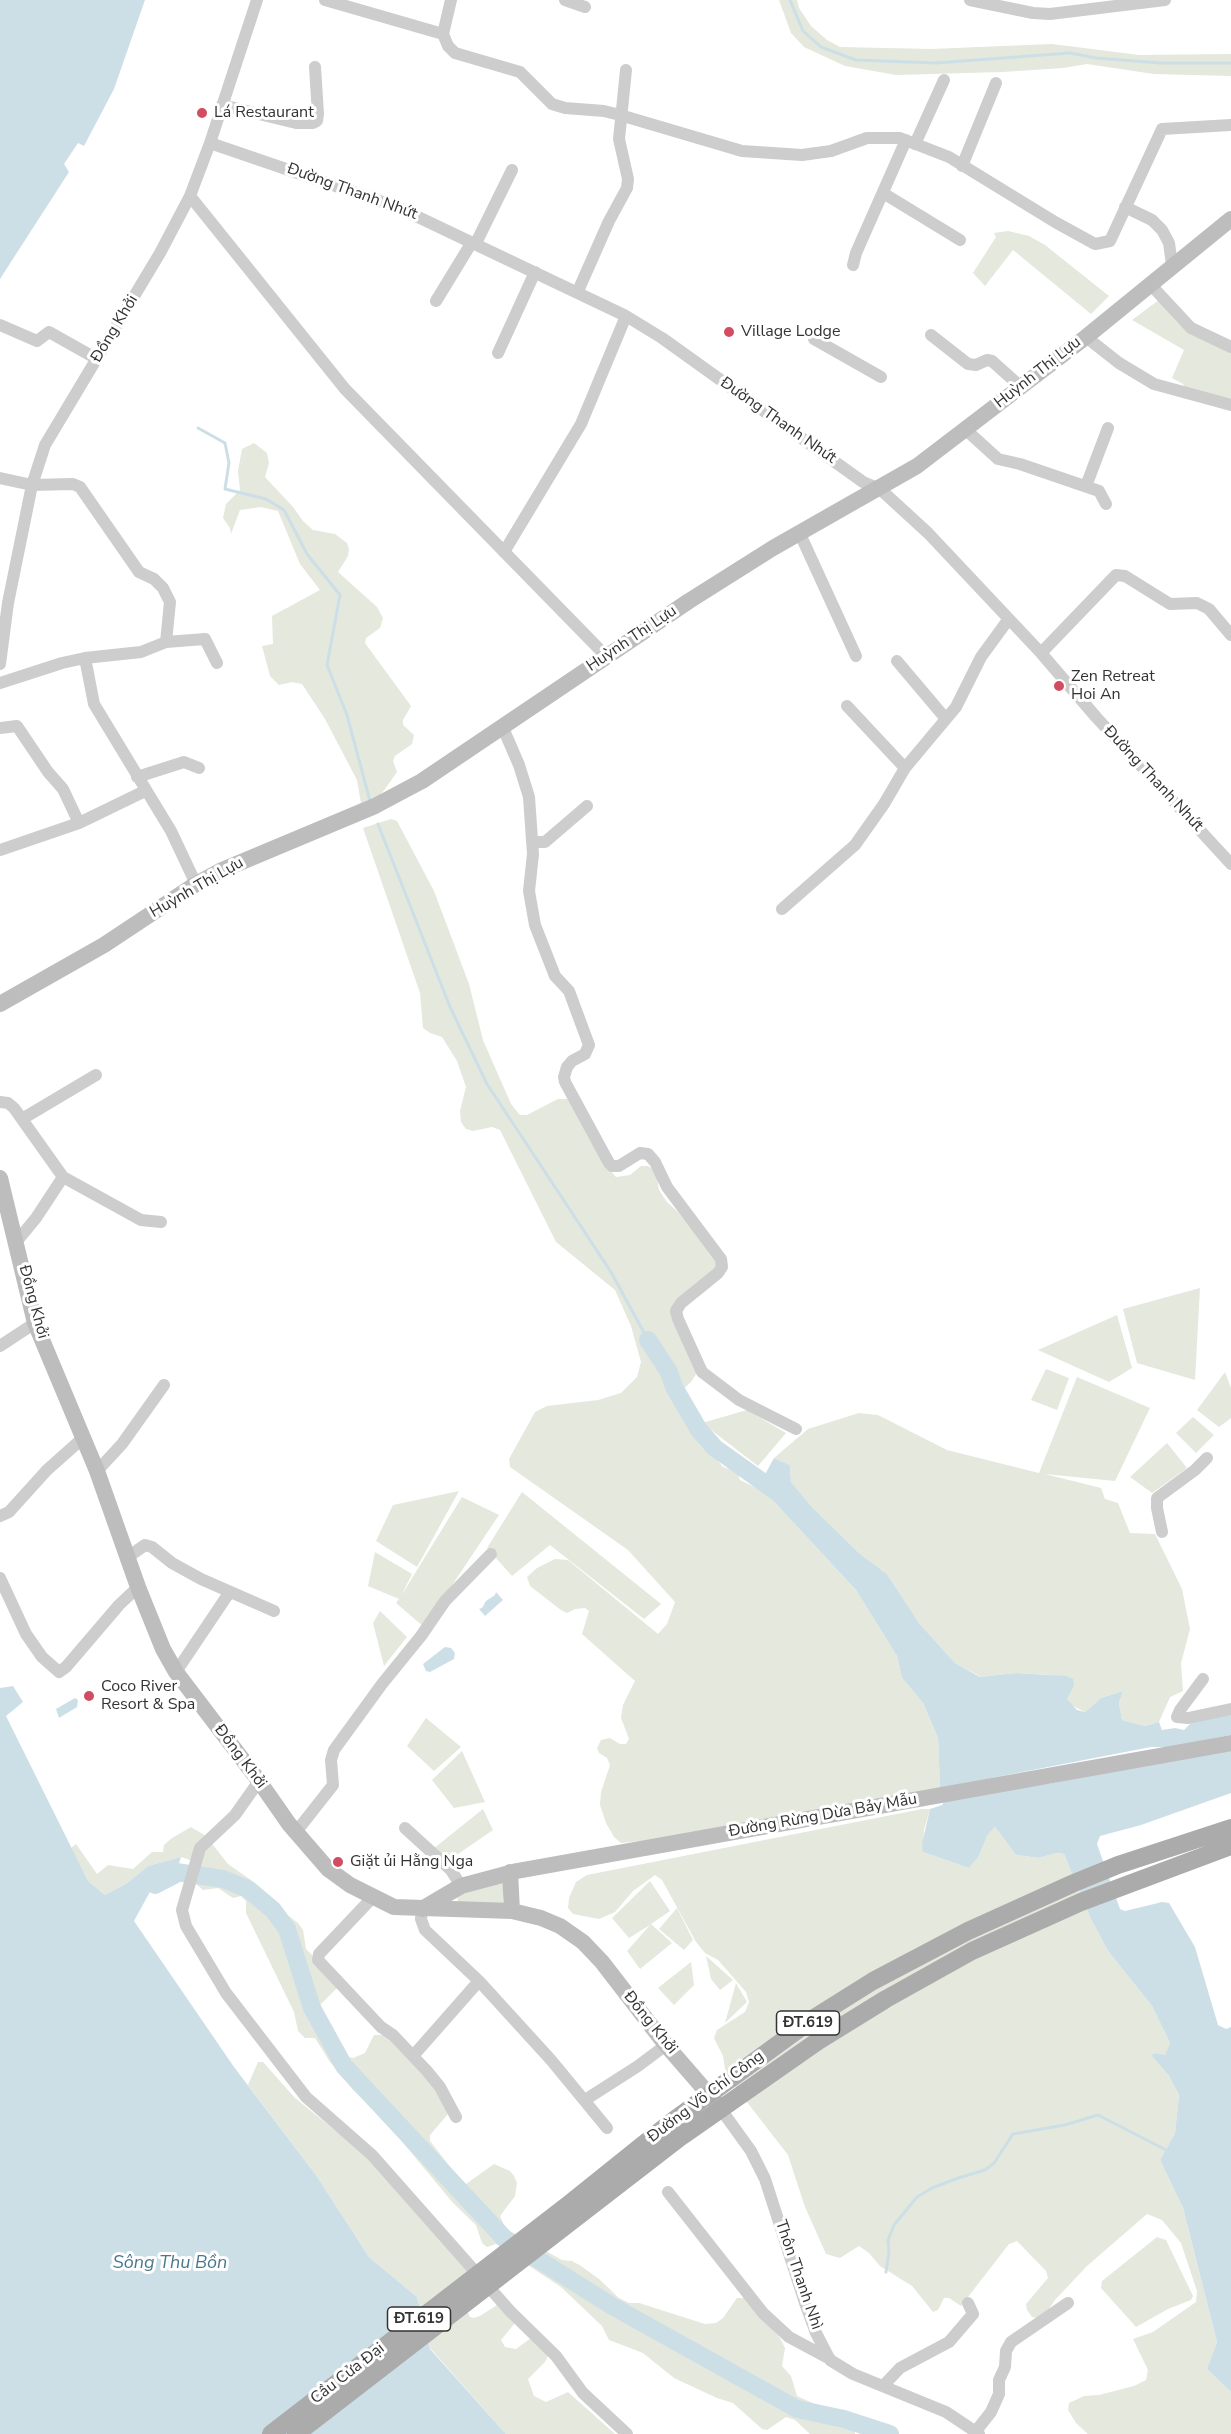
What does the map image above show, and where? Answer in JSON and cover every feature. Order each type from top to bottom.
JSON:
[{"type":"main road","name":"ĐT.619","points":[[1220,1844],[1231,1828]]},
{"type":"main road","name":"Đường Võ Chí Công","points":[[573,2211],[708,2094],[814,2018],[873,1981],[968,1931],[1074,1883],[1118,1866],[1220,1844]]},
{"type":"main road","name":"Đường Võ Chí Công","points":[[573,2211],[720,2108],[886,1999],[972,1951],[1081,1902],[1220,1844]]},
{"type":"main road","name":"Cầu Cửa Đại","points":[[271,2434],[573,2211]]},
{"type":"main road","name":"Cầu Cửa Đại","points":[[296,2434],[573,2211]]},
{"type":"street","name":"Đồng Khởi","points":[[0,664],[4,604],[32,485],[45,445],[160,253],[190,196],[257,0]]},
{"type":"street","points":[[325,0],[356,5],[443,34]]},
{"type":"street","points":[[451,0],[443,34],[448,46],[455,53],[520,72],[552,104],[565,108],[604,111],[690,134],[742,151],[802,155],[831,151],[867,138],[900,138],[949,157],[1095,244],[1110,241],[1162,129],[1231,125]]},
{"type":"street","points":[[565,0],[585,7]]},
{"type":"street","points":[[970,0],[1033,13],[1050,14],[1165,0]]},
{"type":"street","points":[[222,105],[296,123],[314,123],[317,121],[318,114],[315,67]]},
{"type":"street","points":[[578,291],[609,221],[627,188],[628,179],[619,139],[626,70]]},
{"type":"street","points":[[853,265],[883,193],[944,80]]},
{"type":"street","points":[[962,166],[996,83]]},
{"type":"street","name":"Đường Thanh Nhứt","points":[[210,143],[397,207],[578,291],[662,338],[863,482],[880,489],[928,533],[1041,653],[1096,717],[1231,864]]},
{"type":"street","points":[[436,301],[474,242],[512,170]]},
{"type":"street","points":[[883,193],[960,240]]},
{"type":"street","points":[[190,196],[345,389],[606,656]]},
{"type":"street","points":[[1125,207],[1152,220],[1162,231],[1169,243],[1172,266]]},
{"type":"street","name":"Huỳnh Thị Lựu","points":[[0,1004],[104,945],[196,884],[243,860],[387,800],[449,764],[689,601],[917,466],[1086,337],[1231,219]]},
{"type":"street","points":[[498,353],[536,272]]},
{"type":"street","points":[[1150,284],[1191,328],[1231,347]]},
{"type":"street","points":[[504,552],[581,424],[626,316]]},
{"type":"street","points":[[0,325],[35,341],[49,332],[97,358]]},
{"type":"street","points":[[931,335],[968,364],[976,365],[987,360],[992,361],[1021,387]]},
{"type":"street","points":[[1086,337],[1119,363],[1154,384],[1231,405]]},
{"type":"street","points":[[814,339],[880,377]]},
{"type":"street","points":[[1086,486],[1108,428]]},
{"type":"street","points":[[965,429],[998,459],[1020,464],[1099,491],[1106,504]]},
{"type":"street","points":[[0,478],[32,485],[73,484],[80,487],[139,572],[154,579],[170,602],[166,642]]},
{"type":"street","points":[[800,534],[856,656]]},
{"type":"street","points":[[1041,653],[1116,575],[1125,576],[1170,604],[1197,603],[1209,609],[1231,635]]},
{"type":"street","points":[[782,909],[855,844],[884,804],[905,768],[956,706],[981,657],[1008,620]]},
{"type":"street","points":[[0,683],[85,658],[141,652],[166,642],[205,639],[217,663]]},
{"type":"street","points":[[85,658],[94,704],[171,831],[196,884]]},
{"type":"street","points":[[897,662],[946,719]]},
{"type":"street","points":[[847,706],[905,768]]},
{"type":"street","points":[[0,728],[17,726],[48,772],[63,789],[80,823]]},
{"type":"street","points":[[503,728],[526,785],[532,842],[529,891],[535,924],[555,976],[569,991],[589,1045],[585,1054],[572,1061],[567,1067],[565,1082],[612,1166],[619,1166],[638,1154],[644,1152],[648,1154],[655,1162],[667,1186],[721,1259],[722,1267],[718,1273],[681,1303],[676,1311],[702,1372],[739,1400],[796,1429]]},
{"type":"street","points":[[137,777],[184,762],[199,768]]},
{"type":"street","points":[[0,850],[80,823],[145,791]]},
{"type":"street","points":[[532,842],[545,842],[587,806]]},
{"type":"street","points":[[22,1119],[96,1076]]},
{"type":"street","points":[[0,1102],[8,1103],[22,1119],[63,1177],[141,1220],[161,1222]]},
{"type":"street","points":[[16,1241],[36,1218],[63,1177]]},
{"type":"street","name":"Đồng Khởi","points":[[0,1178],[3,1205],[16,1241],[35,1323],[97,1470],[138,1587],[163,1649],[176,1672],[296,1833],[328,1869],[373,1897],[394,1907],[422,1910],[512,1911],[541,1918],[560,1926],[583,1942],[602,1962],[666,2045],[720,2108]]},
{"type":"street","points":[[0,1346],[35,1323]]},
{"type":"street","points":[[97,1470],[122,1444],[164,1385]]},
{"type":"street","points":[[0,1516],[9,1512],[47,1470],[83,1438]]},
{"type":"street","points":[[1162,1532],[1156,1508],[1157,1498],[1195,1470],[1207,1458]]},
{"type":"street","points":[[128,1557],[145,1545],[152,1546],[171,1563],[229,1593],[273,1611]]},
{"type":"street","points":[[296,1833],[333,1785],[331,1760],[334,1750],[445,1601],[490,1554]]},
{"type":"street","points":[[0,1578],[26,1634],[42,1657],[59,1672],[66,1667],[118,1605],[138,1587]]},
{"type":"street","points":[[176,1672],[229,1593]]},
{"type":"street","points":[[1203,1679],[1177,1717],[1188,1718],[1231,1709]]},
{"type":"street","name":"Đường Rừng Dừa Bảy Mẫu","points":[[422,1910],[461,1886],[510,1872],[1231,1743]]},
{"type":"street","points":[[259,1781],[235,1815],[200,1848],[182,1910],[186,1926],[226,1993],[306,2097],[372,2155],[510,2311],[556,2356],[583,2393],[627,2434]]},
{"type":"street","points":[[405,1828],[451,1870],[461,1886]]},
{"type":"street","points":[[510,1872],[512,1911]]},
{"type":"street","points":[[373,1897],[319,1954],[318,1960],[440,2086],[456,2116]]},
{"type":"street","points":[[422,1910],[421,1919],[425,1929],[479,1980],[608,2128]]},
{"type":"street","points":[[412,2056],[479,1980]]},
{"type":"street","points":[[585,2100],[666,2045]]},
{"type":"street","name":"Thôn Thanh Nhì","points":[[720,2108],[751,2151],[765,2179],[805,2303],[816,2333],[831,2360],[853,2374],[946,2412],[972,2432]]},
{"type":"street","points":[[668,2192],[763,2313],[789,2337],[831,2360]]},
{"type":"street","points":[[883,2386],[900,2368],[949,2342],[973,2314],[968,2303]]},
{"type":"street","points":[[972,2432],[991,2412],[999,2394],[999,2380],[1005,2367],[1006,2351],[1011,2342],[1068,2304]]},
{"type":"shaded area","points":[[779,0],[797,0],[799,8],[811,26],[827,40],[840,47],[931,49],[1052,44],[1139,55],[1231,54],[1231,76],[1154,74],[1087,64],[1003,72],[896,75],[845,66],[804,47],[791,33]]},
{"type":"shaded area","points":[[1008,231],[1029,236],[1045,245],[1109,296],[1091,314],[1013,250],[985,286],[973,273],[996,237],[994,233]]},
{"type":"shaded area","points":[[1163,297],[1207,339],[1231,350],[1231,401],[1186,390],[1183,384],[1172,378],[1184,350],[1132,320]]},
{"type":"shaded area","points":[[254,443],[267,453],[269,463],[265,477],[303,521],[313,530],[335,534],[347,543],[348,556],[338,572],[377,607],[383,618],[380,628],[366,638],[365,643],[411,706],[403,720],[403,725],[414,735],[412,744],[395,756],[393,761],[397,772],[379,796],[361,803],[357,780],[325,719],[302,684],[292,682],[279,685],[270,676],[262,646],[273,644],[272,616],[320,590],[300,564],[278,511],[261,507],[240,510],[231,534],[223,518],[226,504],[240,490],[238,471],[242,449]]},
{"type":"shaded area","points":[[391,819],[397,821],[434,891],[469,984],[483,1040],[511,1104],[520,1115],[527,1115],[558,1099],[569,1099],[609,1169],[616,1177],[630,1175],[641,1166],[648,1166],[656,1172],[659,1190],[667,1202],[678,1212],[720,1264],[677,1310],[700,1368],[691,1382],[675,1397],[691,1429],[723,1467],[737,1472],[740,1480],[765,1492],[856,1590],[897,1656],[902,1678],[923,1703],[938,1738],[940,1788],[641,1841],[621,1843],[614,1837],[606,1823],[600,1805],[601,1792],[610,1765],[607,1758],[599,1753],[597,1748],[601,1740],[610,1738],[620,1744],[626,1744],[629,1739],[621,1718],[623,1705],[635,1681],[582,1634],[589,1611],[585,1608],[567,1613],[561,1610],[530,1586],[527,1577],[537,1568],[555,1559],[568,1560],[658,1634],[667,1624],[675,1602],[628,1550],[510,1467],[509,1459],[535,1412],[547,1406],[598,1400],[621,1393],[637,1377],[641,1362],[631,1326],[615,1290],[556,1242],[500,1130],[492,1127],[473,1131],[466,1129],[461,1122],[460,1111],[466,1087],[457,1061],[442,1037],[423,1028],[420,993],[363,828]]},
{"type":"shaded area","points":[[1200,1288],[1195,1380],[1137,1363],[1123,1309]]},
{"type":"shaded area","points":[[1117,1315],[1132,1368],[1109,1382],[1038,1350]]},
{"type":"shaded area","points":[[1046,1369],[1069,1378],[1057,1410],[1031,1400]]},
{"type":"shaded area","points":[[1225,1372],[1231,1388],[1231,1418],[1219,1427],[1197,1410]]},
{"type":"shaded area","points":[[1077,1377],[1150,1408],[1115,1481],[1045,1474],[1101,1488],[1105,1499],[1118,1503],[1130,1533],[1155,1534],[1182,1589],[1190,1629],[1181,1663],[1183,1691],[1170,1697],[1159,1722],[1145,1726],[1122,1720],[1119,1703],[1123,1691],[1101,1698],[1085,1712],[1071,1705],[1052,1675],[1016,1673],[981,1677],[955,1663],[919,1623],[887,1574],[859,1553],[813,1508],[791,1482],[790,1465],[774,1458],[808,1429],[859,1413],[878,1415],[947,1450],[1039,1473]]},
{"type":"shaded area","points":[[747,1410],[786,1433],[758,1466],[702,1423]]},
{"type":"shaded area","points":[[1193,1417],[1214,1435],[1196,1453],[1176,1433]]},
{"type":"shaded area","points":[[1167,1443],[1187,1468],[1152,1493],[1130,1477]]},
{"type":"shaded area","points":[[459,1491],[417,1567],[376,1541],[393,1505]]},
{"type":"shaded area","points":[[522,1492],[661,1604],[644,1619],[550,1545],[512,1576],[487,1548]]},
{"type":"shaded area","points":[[462,1497],[499,1515],[424,1627],[396,1603],[399,1599],[368,1586],[375,1552],[412,1574],[401,1596]]},
{"type":"shaded area","points":[[380,1611],[407,1637],[384,1666],[373,1623]]},
{"type":"shaded area","points":[[426,1718],[461,1747],[434,1771],[407,1746]]},
{"type":"shaded area","points":[[462,1751],[485,1802],[454,1808],[432,1780]]},
{"type":"shaded area","points":[[483,1809],[493,1830],[445,1863],[433,1849]]},
{"type":"shaded area","points":[[930,1809],[924,1830],[923,1852],[969,1868],[979,1856],[987,1836],[995,1827],[1016,1855],[1039,1858],[1056,1853],[1064,1854],[1091,1919],[1108,1951],[1152,2006],[1170,2043],[1165,2056],[1155,2053],[1151,2055],[1169,2076],[1179,2095],[1175,2133],[1160,2160],[1183,2208],[1217,2342],[1207,2369],[1231,2392],[1231,2434],[1088,2434],[1076,2423],[1068,2410],[1069,2403],[1084,2396],[1099,2395],[1134,2386],[1146,2380],[1148,2370],[1133,2339],[1153,2332],[1196,2302],[1197,2291],[1181,2243],[1162,2220],[1147,2214],[1087,2266],[1054,2301],[1046,2314],[1038,2318],[1032,2317],[1026,2304],[1048,2278],[1046,2271],[1017,2241],[1009,2244],[961,2306],[949,2298],[944,2298],[938,2310],[933,2312],[912,2286],[880,2266],[869,2253],[859,2246],[840,2258],[826,2254],[805,2207],[788,2155],[726,2075],[723,2056],[714,2038],[717,2030],[745,2012],[749,2002],[746,1992],[718,1960],[705,1953],[696,1942],[662,1880],[655,1875],[633,1891],[615,1912],[599,1919],[573,1914],[568,1908],[569,1898],[576,1882],[587,1875]]},
{"type":"shaded area","points":[[191,1827],[206,1836],[228,1864],[251,1880],[270,1902],[298,1923],[303,1930],[306,1949],[331,1974],[337,1988],[314,2011],[325,2031],[349,2057],[353,2058],[365,2053],[374,2035],[386,2035],[436,2087],[448,2114],[430,2135],[430,2141],[458,2177],[466,2184],[494,2164],[510,2171],[514,2176],[517,2183],[515,2196],[500,2216],[506,2229],[562,2260],[572,2261],[581,2266],[619,2298],[629,2303],[639,2303],[705,2324],[716,2323],[723,2318],[737,2298],[746,2298],[780,2338],[785,2348],[782,2366],[791,2376],[797,2396],[839,2415],[855,2429],[855,2434],[810,2434],[795,2420],[786,2417],[767,2430],[762,2429],[733,2403],[674,2378],[643,2353],[609,2340],[602,2326],[561,2287],[496,2244],[487,2247],[482,2243],[476,2225],[453,2203],[385,2121],[353,2090],[330,2062],[315,2038],[305,2038],[298,2031],[294,2012],[246,1913],[246,1901],[241,1896],[233,1898],[218,1888],[203,1890],[196,1884],[199,1863],[181,1857],[148,1866],[127,1883],[105,1895],[88,1881],[71,1848],[76,1844],[97,1874],[108,1865],[133,1869],[152,1852],[163,1852],[164,1845]]},
{"type":"shaded area","points":[[504,1880],[503,1904],[458,1902],[457,1893]]},
{"type":"shaded area","points":[[650,1881],[670,1911],[651,1924],[672,1943],[640,1969],[627,1951],[650,1925],[629,1938],[612,1918]]},
{"type":"shaded area","points":[[677,1908],[693,1940],[684,1950],[659,1929]]},
{"type":"shaded area","points":[[706,1956],[733,1980],[720,1990],[711,1979]]},
{"type":"shaded area","points":[[691,1962],[694,1985],[674,2005],[658,1988]]},
{"type":"shaded area","points":[[736,1983],[747,2002],[725,2023]]},
{"type":"shaded area","points":[[258,2062],[263,2062],[295,2098],[363,2153],[482,2282],[467,2311],[470,2317],[480,2316],[497,2305],[515,2323],[501,2340],[505,2347],[516,2349],[531,2338],[549,2354],[545,2362],[528,2379],[534,2396],[546,2402],[568,2392],[615,2434],[506,2434],[430,2348],[417,2297],[369,2257],[316,2175],[248,2085]]},
{"type":"shaded area","points":[[1157,2237],[1166,2240],[1193,2296],[1191,2300],[1168,2309],[1136,2327],[1101,2288],[1102,2281]]},
{"type":"water","points":[[0,0],[145,0],[114,89],[84,146],[78,143],[64,164],[69,172],[0,279]]},
{"type":"water","points":[[774,1458],[790,1465],[791,1482],[813,1508],[859,1553],[887,1574],[919,1623],[955,1663],[980,1677],[1016,1673],[1066,1676],[1073,1679],[1074,1685],[1067,1699],[1077,1710],[1085,1712],[1101,1698],[1123,1691],[1119,1703],[1122,1720],[1145,1726],[1159,1722],[1162,1730],[1175,1728],[1184,1730],[1192,1722],[1231,1715],[1231,1735],[1168,1747],[1151,1747],[940,1788],[938,1738],[923,1703],[902,1678],[897,1656],[856,1590],[765,1492],[762,1480]]},
{"type":"water","points":[[496,1592],[503,1600],[485,1616],[479,1609]]},
{"type":"water","points":[[445,1647],[451,1648],[455,1653],[454,1659],[430,1672],[426,1671],[423,1664]]},
{"type":"water","name":"Sông Thu Bồn","points":[[13,1686],[23,1702],[6,1716],[88,1881],[105,1895],[127,1883],[148,1866],[181,1857],[172,1885],[151,1890],[134,1921],[234,2067],[316,2175],[369,2257],[417,2297],[430,2349],[506,2434],[0,2434],[0,1688]]},
{"type":"water","points":[[75,1698],[78,1700],[77,1707],[59,1718],[56,1709]]},
{"type":"water","points":[[1231,1749],[1231,1793],[1141,1825],[1100,1836],[1097,1844],[1120,1909],[1125,1911],[1162,1902],[1169,1903],[1195,1947],[1218,2025],[1226,2029],[1231,2027],[1231,2392],[1207,2369],[1217,2342],[1183,2208],[1160,2160],[1175,2133],[1179,2095],[1169,2076],[1151,2055],[1155,2053],[1165,2055],[1170,2043],[1152,2006],[1108,1951],[1091,1919],[1064,1854],[1056,1853],[1039,1858],[1016,1855],[995,1827],[987,1836],[979,1856],[969,1868],[923,1852],[922,1844],[930,1809],[942,1805],[945,1800],[1053,1783]]},
{"type":"waterway","points":[[790,0],[803,31],[821,47],[856,60],[936,63],[1070,53],[1096,58],[1160,63],[1231,63]]},
{"type":"waterway","points":[[198,428],[225,443],[229,463],[225,489],[266,499],[284,510],[307,554],[340,595],[327,665],[347,715],[370,801]]},
{"type":"waterway","points":[[378,824],[450,1007],[487,1084],[611,1272],[648,1340]]},
{"type":"waterway","points":[[648,1340],[669,1372],[674,1387],[699,1430],[715,1448],[781,1495]]},
{"type":"waterway","points":[[155,1885],[178,1873],[176,1872],[223,1879],[248,1889],[273,1910],[287,1929],[312,2008],[344,2066],[504,2238],[612,2306],[797,2409],[844,2419],[890,2434]]},
{"type":"waterway","points":[[886,2272],[888,2240],[894,2225],[917,2197],[932,2188],[985,2170],[994,2163],[1013,2134],[1065,2125],[1098,2115],[1168,2151]]},
{"type":"place","name":"Lá Restaurant","points":[[202,113]]},
{"type":"place","name":"Village Lodge","points":[[729,332]]},
{"type":"place","name":"Zen Retreat Hoi An","points":[[1059,686]]},
{"type":"place","name":"Coco River Resort & Spa","points":[[89,1696]]},
{"type":"place","name":"Giặt ủi Hằng Nga","points":[[338,1862]]}]
